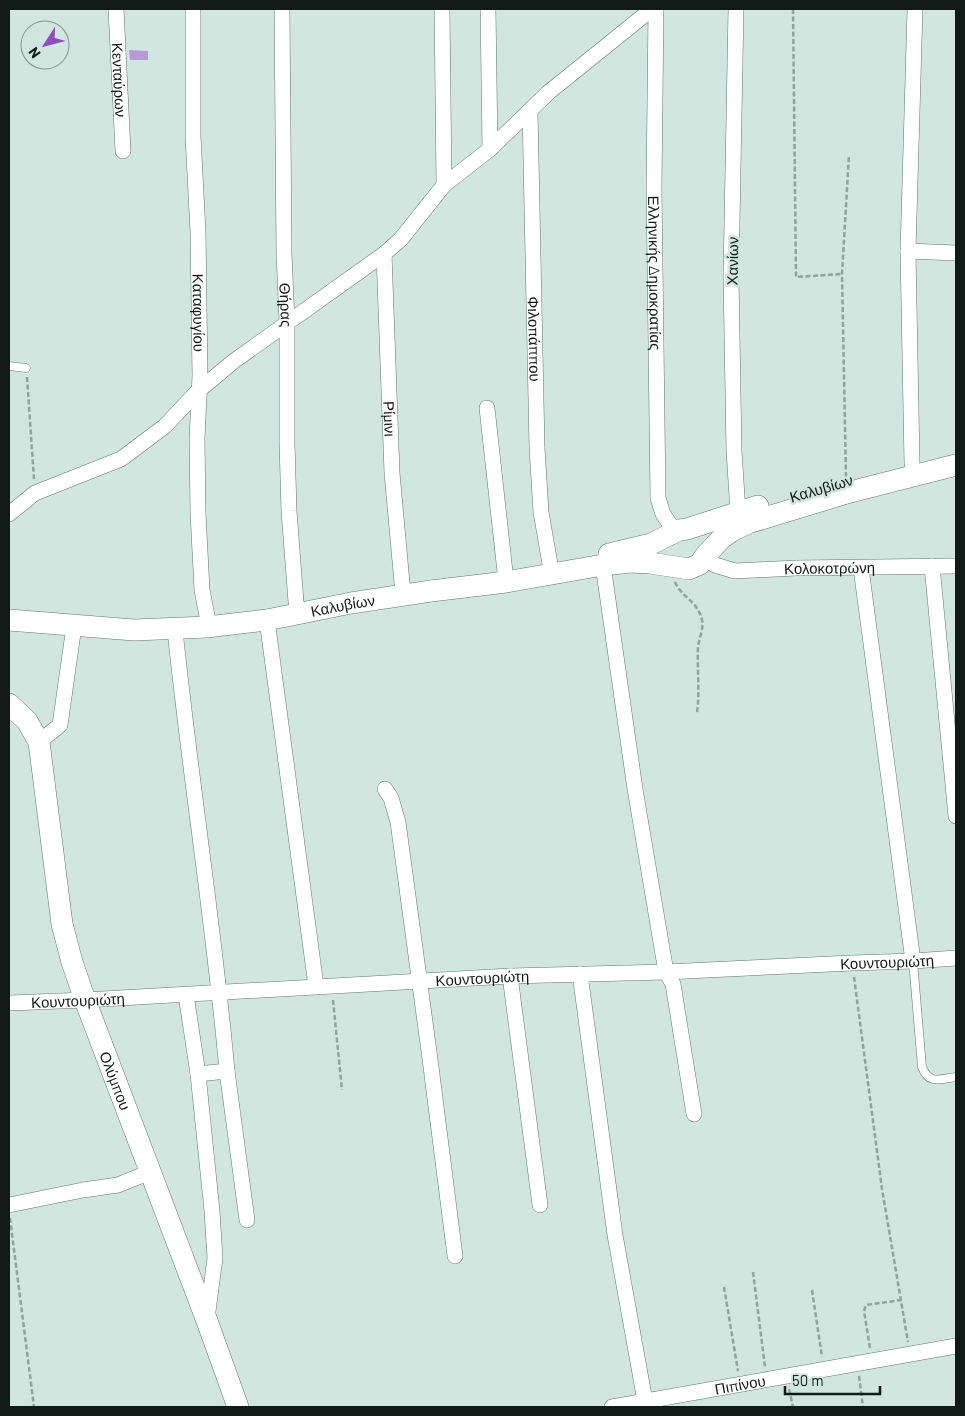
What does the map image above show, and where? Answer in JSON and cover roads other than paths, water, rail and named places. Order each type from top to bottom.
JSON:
[{"type":"main road","name":"Καλυβίων","points":[[9,610],[133,617],[207,616],[236,613],[402,584],[504,572],[633,549],[738,512],[956,452]]},
{"type":"main road","name":"Καλυβίων","points":[[9,620],[134,630],[175,630],[237,625],[360,602],[506,582],[603,564],[630,562],[695,568],[722,538],[748,523],[850,492],[956,465]]},
{"type":"main road","points":[[679,568],[672,563],[666,552],[666,546],[678,532],[693,530],[703,538],[706,550],[704,557]]},
{"type":"main road","points":[[9,704],[27,721],[39,742]]},
{"type":"main road","name":"Ολύμπου","points":[[39,742],[62,924],[72,962],[238,1407]]},
{"type":"street","name":"Κενταύρων","points":[[116,9],[123,151]]},
{"type":"street","name":"Καταφυγίου","points":[[193,9],[200,376],[197,439],[198,513],[202,590],[207,616]]},
{"type":"street","name":"Θήρας","points":[[282,9],[287,443],[289,511],[296,602]]},
{"type":"street","points":[[442,9],[444,185]]},
{"type":"street","points":[[488,9],[490,149]]},
{"type":"street","points":[[9,514],[35,493],[121,459],[165,426],[198,391],[234,361],[384,254],[400,238],[444,185],[490,149],[549,92],[652,9]]},
{"type":"street","name":"Ελληνικής Δημοκρατίας","points":[[656,9],[654,188],[658,498],[663,514],[678,532]]},
{"type":"street","name":"Χανίων","points":[[736,9],[731,277],[734,451],[738,512]]},
{"type":"street","points":[[912,463],[908,251],[915,9]]},
{"type":"street","name":"Φιλοπάππου","points":[[530,111],[537,448],[541,512],[550,564]]},
{"type":"street","points":[[908,251],[956,253]]},
{"type":"street","name":"Ρίμινι","points":[[384,254],[392,473],[402,584]]},
{"type":"street","points":[[487,408],[504,572]]},
{"type":"street","name":"Κολοκοτρώνη","points":[[704,557],[715,565],[736,571],[956,566]]},
{"type":"street","points":[[603,564],[635,789],[666,972],[673,984],[694,1114]]},
{"type":"street","points":[[932,566],[956,816]]},
{"type":"street","points":[[862,568],[913,962]]},
{"type":"street","points":[[267,620],[316,986]]},
{"type":"street","points":[[39,742],[60,725],[74,626]]},
{"type":"street","points":[[175,630],[184,721],[220,992],[227,1072],[247,1220]]},
{"type":"street","points":[[385,790],[391,798],[398,822],[454,1256]]},
{"type":"street","name":"Κουντουριώτη","points":[[9,1003],[186,995],[510,976],[666,972],[913,962],[956,958]]},
{"type":"street","points":[[580,974],[615,1235],[645,1401]]},
{"type":"street","points":[[510,976],[540,1205]]},
{"type":"street","points":[[186,995],[198,1074],[212,1211],[215,1258],[207,1320]]},
{"type":"street","points":[[198,1074],[227,1072]]},
{"type":"street","points":[[9,1211],[83,1190],[118,1185],[150,1172]]},
{"type":"street","name":"Πιπίνου","points":[[612,1407],[956,1346]]},
{"type":"lane","points":[[9,366],[26,368]]},
{"type":"lane","points":[[913,962],[922,1067],[925,1075],[932,1080],[956,1077]]}]
